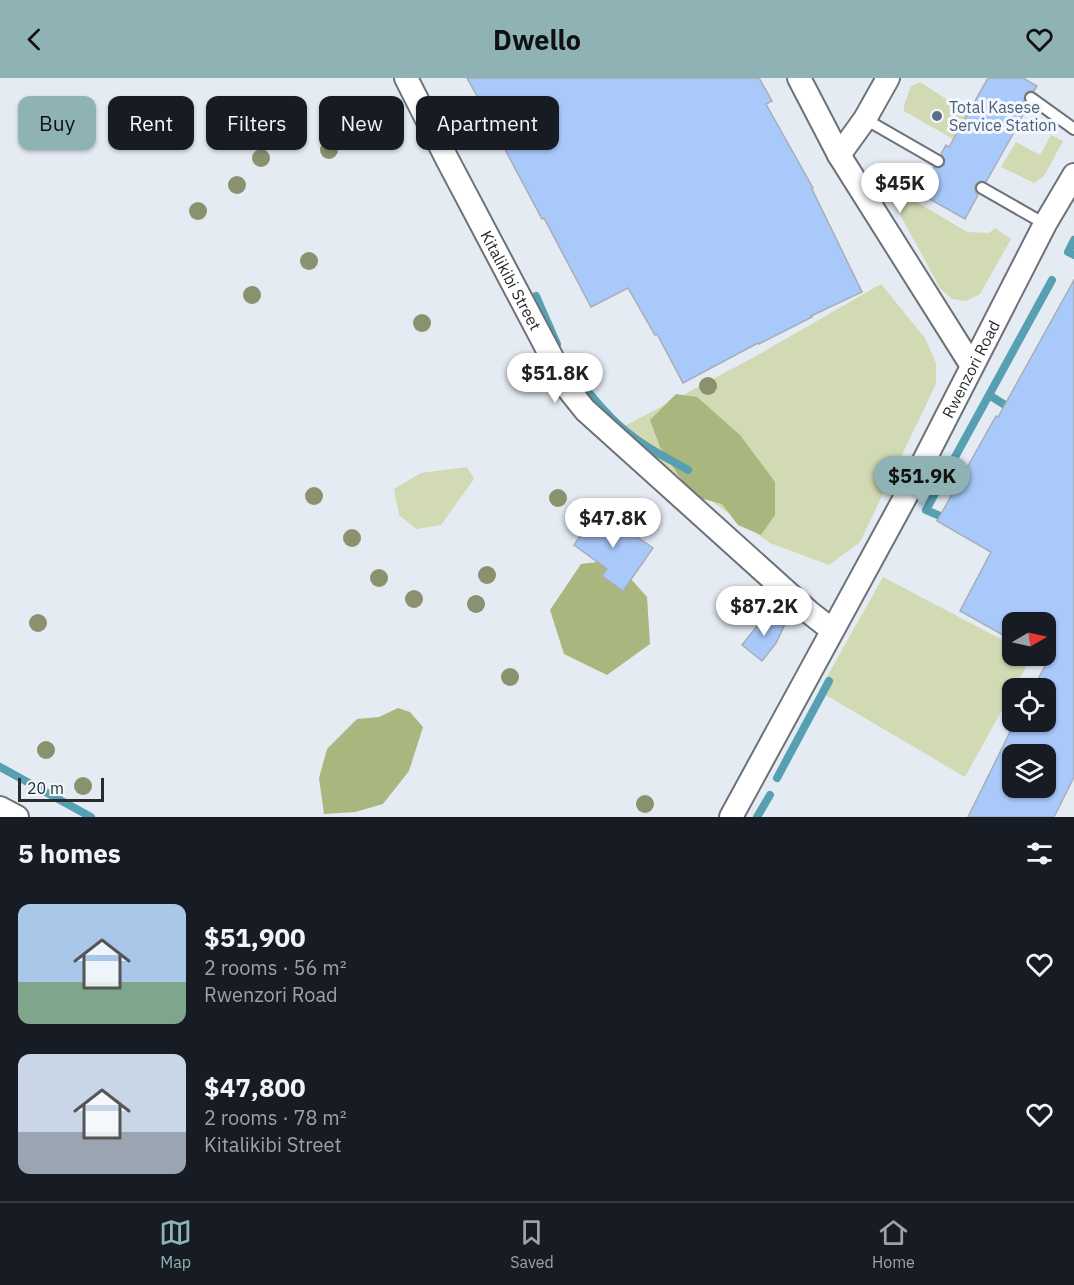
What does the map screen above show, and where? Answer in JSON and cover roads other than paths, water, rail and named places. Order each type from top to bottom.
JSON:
[{"type":"street","name":"Kitalikibi Street","points":[[406,78],[569,390],[585,410],[800,604],[832,630]]},
{"type":"street","points":[[799,78],[839,155],[972,366]]},
{"type":"street","points":[[839,155],[865,119],[888,78]]},
{"type":"street","name":"Rwenzori Road","points":[[731,817],[901,503],[1045,224],[1074,175]]},
{"type":"street","points":[[0,808],[17,817]]},
{"type":"lane","points":[[1031,98],[1074,129]]},
{"type":"lane","points":[[865,119],[938,161]]},
{"type":"lane","points":[[982,188],[1045,224]]},
{"type":"waterway","points":[[1074,240],[1068,252],[1074,255]]},
{"type":"waterway","points":[[940,516],[926,510],[1052,280]]},
{"type":"waterway","points":[[536,296],[557,344]]},
{"type":"waterway","points":[[564,361],[597,403],[625,431],[648,448],[688,470]]},
{"type":"waterway","points":[[989,395],[1005,405]]},
{"type":"waterway","points":[[777,778],[829,681]]},
{"type":"waterway","points":[[0,767],[91,817]]},
{"type":"waterway","points":[[757,817],[770,795]]},
{"type":"place","name":"Total Kasese Service Station","points":[[937,116]]}]
